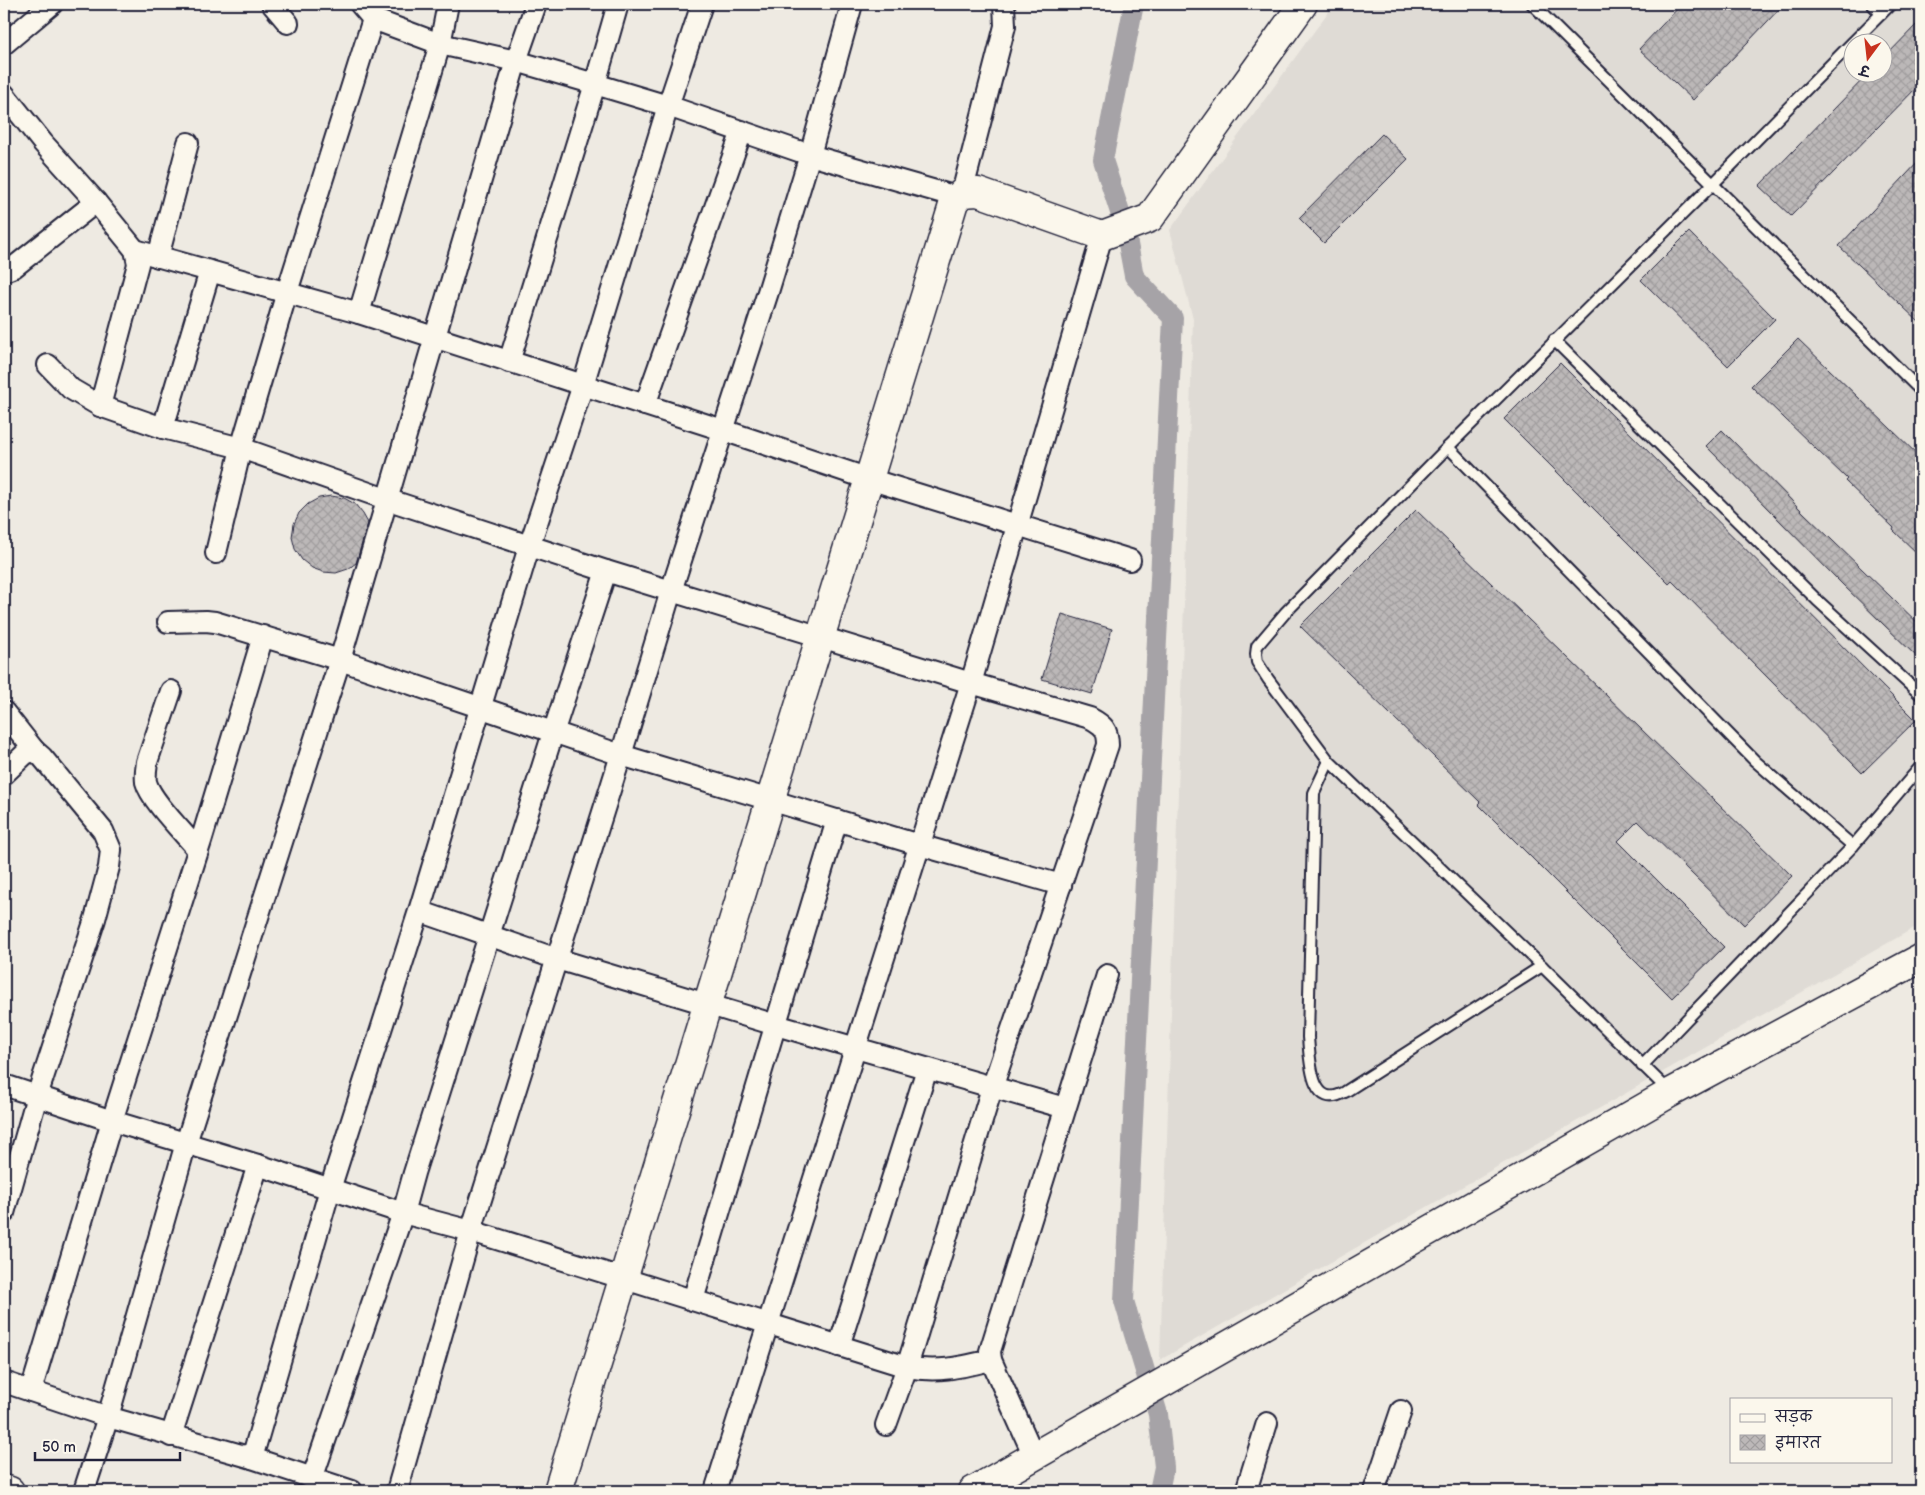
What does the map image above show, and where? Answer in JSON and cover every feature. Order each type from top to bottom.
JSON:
[{"type":"main road","points":[[558,1491],[951,212],[959,195],[978,192],[1102,236],[1150,218],[1303,4]]},
{"type":"main road","points":[[973,1491],[1670,1093],[1921,958]]},
{"type":"main road","points":[[4,1489],[10,1491]]},
{"type":"street","points":[[4,44],[52,4]]},
{"type":"street","points":[[272,4],[288,23]]},
{"type":"street","points":[[360,4],[373,20],[440,44],[516,61],[668,106],[810,155],[959,195],[1005,26],[1007,5]]},
{"type":"street","points":[[359,313],[440,44],[448,4]]},
{"type":"street","points":[[84,1491],[108,1417],[186,1143],[340,660],[516,61],[536,4]]},
{"type":"street","points":[[509,362],[618,4]]},
{"type":"street","points":[[252,1458],[330,1190],[419,911],[529,547],[583,385],[668,106],[702,4]]},
{"type":"street","points":[[396,1491],[471,1231],[671,591],[810,155],[852,4]]},
{"type":"street","points":[[216,553],[241,448],[373,20]]},
{"type":"street","points":[[4,94],[135,250],[138,264],[100,406]]},
{"type":"street","points":[[645,405],[742,131]]},
{"type":"street","points":[[158,256],[188,144]]},
{"type":"street","points":[[4,271],[14,267],[96,202]]},
{"type":"street","points":[[715,1491],[971,683],[1102,236]]},
{"type":"street","points":[[135,250],[359,313],[869,479],[1130,560]]},
{"type":"street","points":[[163,428],[210,271]]},
{"type":"street","points":[[48,365],[71,389],[100,406],[163,428],[241,448],[386,499],[606,572],[1090,718],[1103,725],[1107,731],[1108,745],[992,1088],[907,1367],[886,1425]]},
{"type":"street","points":[[312,1479],[403,1213],[553,733],[606,572]]},
{"type":"street","points":[[168,622],[206,621],[263,636],[482,707],[621,755],[920,845],[1061,885]]},
{"type":"street","points":[[31,1391],[112,1121],[198,850],[263,636]]},
{"type":"street","points":[[171,691],[147,762],[146,778],[153,796],[198,850]]},
{"type":"street","points":[[4,712],[103,831],[111,850],[109,867],[94,919],[37,1096],[4,1213]]},
{"type":"street","points":[[4,774],[25,754],[34,750]]},
{"type":"street","points":[[693,1300],[838,820]]},
{"type":"street","points":[[419,911],[557,959],[776,1025],[1066,1108]]},
{"type":"street","points":[[1034,1456],[991,1360],[990,1351],[1107,975]]},
{"type":"street","points":[[839,1346],[927,1069]]},
{"type":"street","points":[[4,1085],[403,1213],[471,1231],[907,1367],[924,1371],[942,1371],[991,1360]]},
{"type":"street","points":[[171,1436],[258,1165]]},
{"type":"street","points":[[4,1382],[108,1417],[252,1458],[352,1491]]},
{"type":"street","points":[[1374,1491],[1401,1411]]},
{"type":"street","points":[[1246,1491],[1267,1423]]},
{"type":"lane","points":[[1532,4],[1921,391]]},
{"type":"lane","points":[[1872,4],[1881,14]]},
{"type":"lane","points":[[1864,32],[1891,4]]},
{"type":"lane","points":[[1670,1093],[1542,966],[1329,762],[1268,679],[1258,662],[1257,646],[1285,613],[1448,447],[1842,54]]},
{"type":"lane","points":[[1554,340],[1810,593],[1921,695]]},
{"type":"lane","points":[[1448,447],[1755,761],[1852,846]]},
{"type":"lane","points":[[1329,762],[1314,793],[1308,1036],[1312,1073],[1322,1094],[1328,1098],[1345,1092],[1542,966]]},
{"type":"lane","points":[[1642,1066],[1852,846],[1921,766]]},
{"type":"shaded area","points":[[1334,4],[1921,4],[1921,924],[1160,1360],[1193,319],[1170,230]]},
{"type":"building","points":[[1682,4],[1784,4],[1693,100],[1639,49]]},
{"type":"building","points":[[1921,20],[1921,83],[1791,216],[1759,186],[1860,82],[1892,82],[1892,50]]},
{"type":"building","points":[[1382,134],[1408,159],[1324,243],[1299,218]]},
{"type":"building","points":[[1921,159],[1921,324],[1839,246]]},
{"type":"building","points":[[1689,232],[1775,319],[1728,366],[1641,280]]},
{"type":"building","points":[[1798,339],[1921,458],[1921,557],[1845,481],[1847,479],[1751,386]]},
{"type":"building","points":[[1560,363],[1916,720],[1862,773],[1672,581],[1669,584],[1504,419]]},
{"type":"building","points":[[1722,430],[1804,513],[1921,626],[1921,661],[1706,446]]},
{"type":"building","points":[[331,496],[344,498],[355,504],[368,523],[356,563],[348,569],[336,573],[323,572],[312,568],[302,560],[295,549],[292,537],[294,524],[299,513],[308,504],[319,498]]},
{"type":"building","points":[[1416,510],[1792,876],[1744,925],[1638,821],[1618,841],[1724,947],[1672,998],[1478,804],[1480,802],[1300,626]]},
{"type":"building","points":[[1062,614],[1112,629],[1092,694],[1042,679]]},
{"type":"waterway","points":[[1134,4],[1103,160],[1125,228],[1134,276],[1173,318],[1124,1301],[1158,1414],[1164,1467],[1159,1491]]}]
